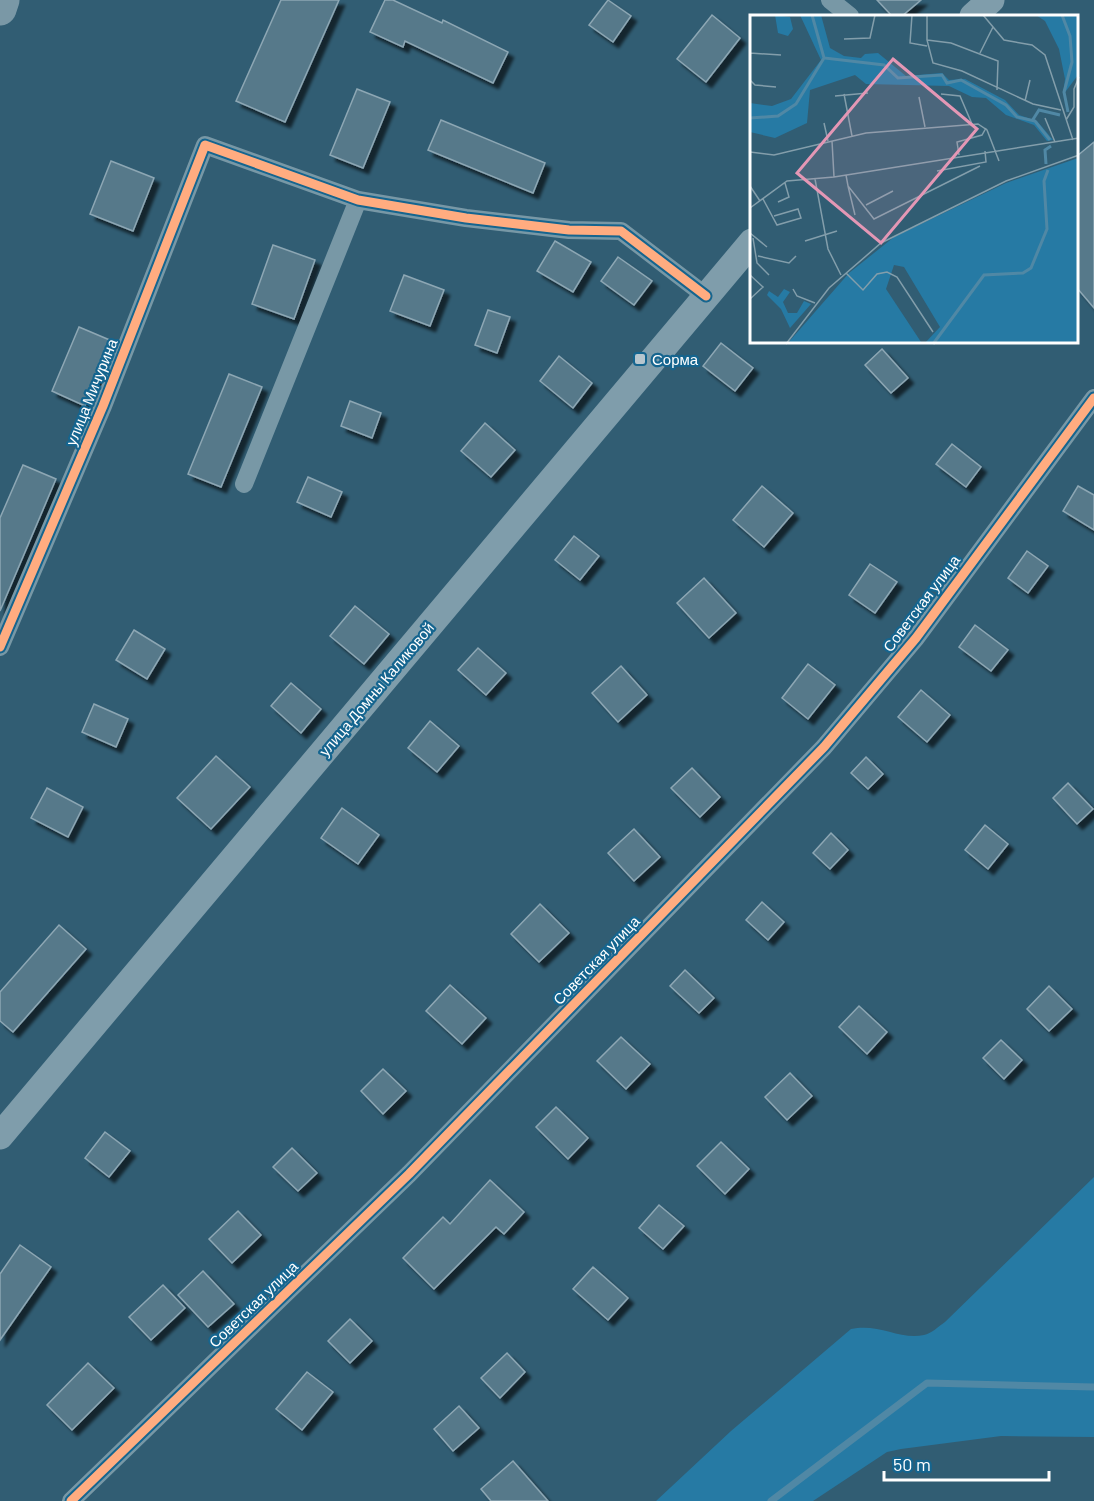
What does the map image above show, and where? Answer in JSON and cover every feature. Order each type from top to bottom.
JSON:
[{"type":"highway","points":[[0,9],[3,0]]},
{"type":"main road","points":[[974,15],[991,0]]},
{"type":"main road","name":"улица Домны Каликовой","points":[[0,1136],[750,244]]},
{"type":"street","points":[[830,0],[849,15]]},
{"type":"street","name":"улица Мичурина","points":[[0,647],[103,406],[205,145],[358,200]]},
{"type":"street","points":[[244,484],[358,200],[466,218],[569,230],[621,231],[706,296]]},
{"type":"street","name":"Советская улица","points":[[71,1501],[409,1174],[824,747],[916,638],[1094,398]]},
{"type":"shaded area","points":[[1094,1177],[1094,1437],[1001,1436],[887,1452],[813,1501],[656,1501],[731,1431],[851,1329],[871,1328],[915,1336],[935,1330]]},
{"type":"building","points":[[281,0],[339,0],[285,122],[236,101]]},
{"type":"building","points":[[385,0],[393,0],[442,23],[443,20],[508,52],[493,83],[405,41],[403,47],[370,32]]},
{"type":"building","points":[[608,0],[631,16],[613,42],[589,25]]},
{"type":"building","points":[[877,0],[921,0],[903,15],[891,15]]},
{"type":"building","points":[[712,15],[740,38],[706,82],[677,59]]},
{"type":"building","points":[[357,89],[390,102],[363,168],[330,155]]},
{"type":"building","points":[[441,120],[545,163],[533,193],[428,150]]},
{"type":"building","points":[[1094,142],[1094,308],[1079,290],[1079,154]]},
{"type":"building","points":[[111,161],[154,178],[133,231],[90,214]]},
{"type":"building","points":[[555,241],[591,262],[573,292],[537,271]]},
{"type":"building","points":[[273,245],[315,260],[294,319],[252,304]]},
{"type":"building","points":[[618,257],[652,281],[634,305],[601,281]]},
{"type":"building","points":[[404,275],[444,290],[430,326],[390,311]]},
{"type":"building","points":[[488,310],[510,317],[497,353],[475,345]]},
{"type":"building","points":[[79,327],[112,341],[85,406],[52,391]]},
{"type":"building","points":[[721,343],[753,368],[735,391],[703,366]]},
{"type":"building","points":[[882,349],[908,378],[891,393],[865,365]]},
{"type":"building","points":[[559,356],[592,383],[573,408],[540,381]]},
{"type":"building","points":[[229,374],[262,387],[221,487],[188,474]]},
{"type":"building","points":[[350,401],[381,413],[372,438],[341,426]]},
{"type":"building","points":[[485,423],[515,450],[491,477],[461,451]]},
{"type":"building","points":[[952,444],[981,467],[966,487],[936,464]]},
{"type":"building","points":[[23,465],[56,479],[0,611],[0,518]]},
{"type":"building","points":[[308,477],[342,492],[331,517],[297,502]]},
{"type":"building","points":[[762,486],[793,513],[764,547],[733,520]]},
{"type":"building","points":[[1078,486],[1094,495],[1094,530],[1063,511]]},
{"type":"building","points":[[574,536],[599,556],[580,580],[555,560]]},
{"type":"building","points":[[1027,551],[1048,566],[1028,593],[1008,578]]},
{"type":"building","points":[[870,564],[897,582],[875,613],[849,595]]},
{"type":"building","points":[[704,578],[736,613],[709,638],[677,603]]},
{"type":"building","points":[[355,606],[389,634],[364,664],[330,636]]},
{"type":"building","points":[[975,625],[1008,650],[991,671],[959,647]]},
{"type":"building","points":[[134,630],[165,649],[147,679],[116,660]]},
{"type":"building","points":[[478,648],[506,673],[486,695],[458,670]]},
{"type":"building","points":[[808,664],[835,685],[808,719],[782,698]]},
{"type":"building","points":[[621,666],[647,695],[618,722],[592,693]]},
{"type":"building","points":[[291,683],[321,709],[301,733],[271,706]]},
{"type":"building","points":[[921,690],[950,715],[927,742],[898,717]]},
{"type":"building","points":[[94,704],[128,719],[116,747],[82,732]]},
{"type":"building","points":[[430,721],[459,746],[437,772],[408,748]]},
{"type":"building","points":[[216,756],[250,787],[211,829],[177,798]]},
{"type":"building","points":[[866,757],[883,774],[868,789],[851,773]]},
{"type":"building","points":[[692,768],[720,797],[700,817],[671,788]]},
{"type":"building","points":[[1068,783],[1093,809],[1077,824],[1053,798]]},
{"type":"building","points":[[47,788],[83,807],[68,837],[31,818]]},
{"type":"building","points":[[342,808],[379,835],[358,864],[321,838]]},
{"type":"building","points":[[985,825],[1008,844],[988,869],[965,850]]},
{"type":"building","points":[[634,829],[660,857],[634,881],[608,853]]},
{"type":"building","points":[[831,833],[848,850],[830,869],[813,853]]},
{"type":"building","points":[[762,902],[784,922],[768,940],[746,920]]},
{"type":"building","points":[[540,904],[569,933],[539,962],[511,934]]},
{"type":"building","points":[[59,925],[86,949],[13,1032],[0,1021],[0,992]]},
{"type":"building","points":[[685,970],[714,998],[699,1013],[670,986]]},
{"type":"building","points":[[450,985],[486,1018],[462,1044],[426,1011]]},
{"type":"building","points":[[1049,986],[1072,1009],[1049,1031],[1027,1009]]},
{"type":"building","points":[[859,1006],[887,1032],[867,1054],[839,1027]]},
{"type":"building","points":[[621,1037],[650,1064],[626,1089],[597,1061]]},
{"type":"building","points":[[1001,1040],[1022,1060],[1004,1079],[983,1058]]},
{"type":"building","points":[[383,1069],[406,1091],[383,1114],[361,1091]]},
{"type":"building","points":[[790,1073],[812,1096],[787,1120],[765,1097]]},
{"type":"building","points":[[556,1107],[588,1138],[568,1159],[536,1127]]},
{"type":"building","points":[[105,1132],[130,1151],[109,1177],[85,1158]]},
{"type":"building","points":[[721,1142],[749,1169],[725,1194],[697,1166]]},
{"type":"building","points":[[292,1148],[317,1173],[298,1191],[273,1167]]},
{"type":"building","points":[[490,1180],[524,1212],[504,1234],[496,1227],[434,1289],[403,1258],[443,1217],[450,1224]]},
{"type":"building","points":[[659,1205],[684,1226],[663,1249],[639,1228]]},
{"type":"building","points":[[238,1211],[261,1235],[232,1263],[209,1239]]},
{"type":"building","points":[[20,1245],[51,1267],[0,1340],[0,1274]]},
{"type":"building","points":[[593,1267],[628,1298],[608,1320],[573,1289]]},
{"type":"building","points":[[203,1271],[234,1304],[208,1327],[178,1295]]},
{"type":"building","points":[[163,1285],[185,1308],[151,1340],[129,1317]]},
{"type":"building","points":[[350,1319],[372,1341],[350,1363],[328,1341]]},
{"type":"building","points":[[507,1353],[525,1372],[500,1398],[481,1378]]},
{"type":"building","points":[[88,1363],[114,1388],[72,1430],[47,1405]]},
{"type":"building","points":[[307,1372],[333,1392],[302,1430],[276,1409]]},
{"type":"building","points":[[459,1406],[479,1428],[453,1451],[434,1429]]},
{"type":"building","points":[[513,1461],[548,1501],[491,1501],[481,1489]]},
{"type":"waterway","points":[[771,1501],[927,1383],[1094,1387]]},
{"type":"cycle path","points":[[0,647],[103,406],[205,145],[358,200],[466,218],[569,230],[621,231],[706,296]]},
{"type":"cycle path","points":[[71,1501],[409,1174],[824,747],[916,638],[1094,398]]},
{"type":"place","name":"Сорма","points":[[640,359]]}]
